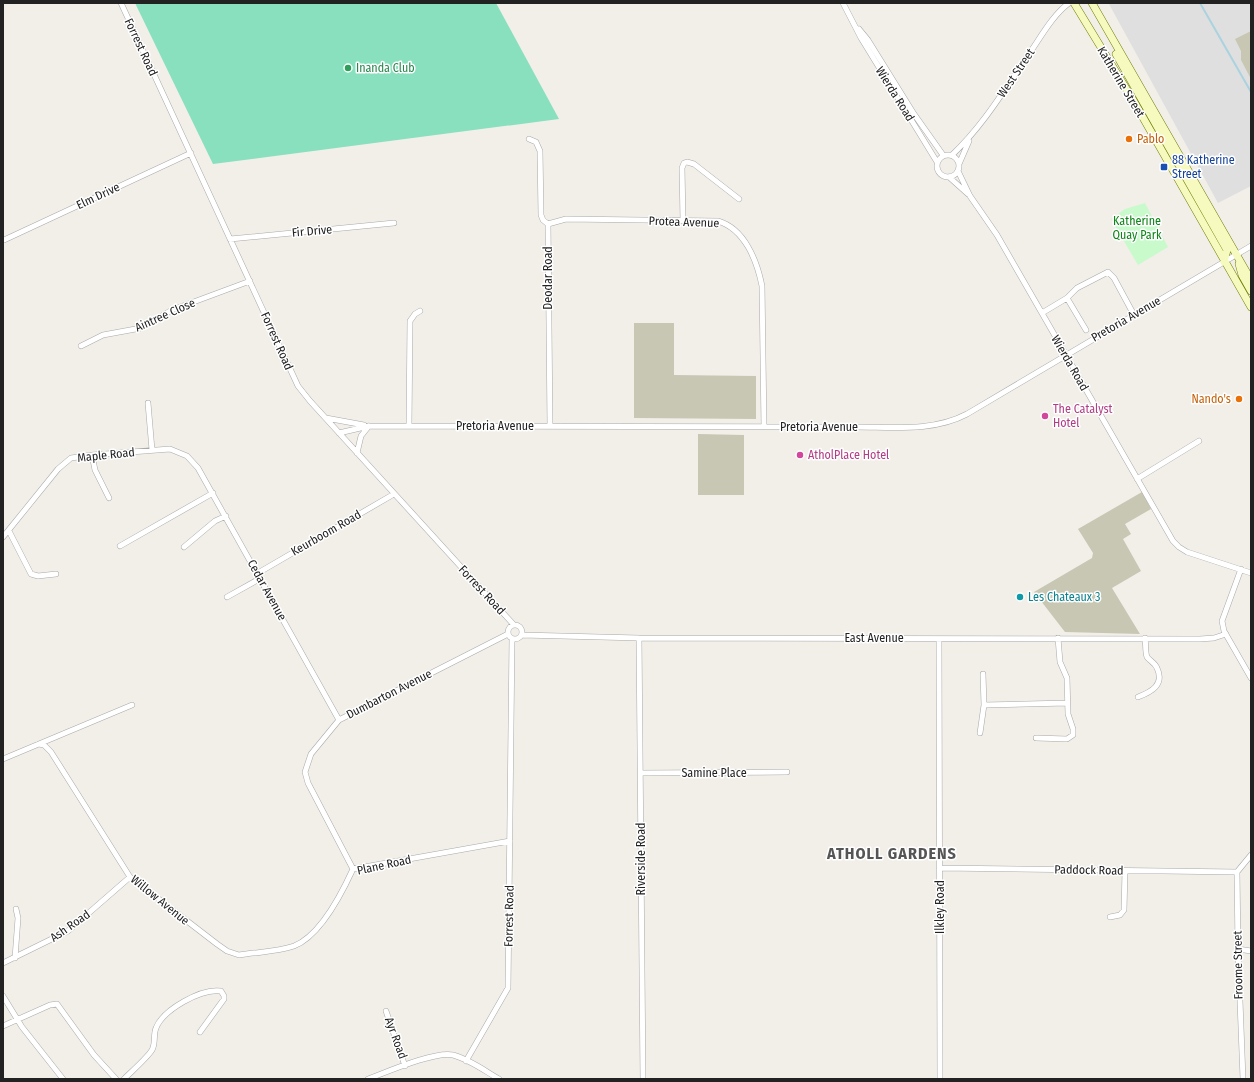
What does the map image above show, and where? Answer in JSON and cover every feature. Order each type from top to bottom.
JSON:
[{"type":"main road","name":"Katherine Street","points":[[1074,3],[1133,100],[1251,307]]},
{"type":"main road","points":[[1088,3],[1227,250],[1224,262]]},
{"type":"main road","name":"Katherine Street","points":[[1092,3],[1251,280]]},
{"type":"main road","points":[[1236,254],[1241,272],[1251,291]]},
{"type":"street","name":"Forrest Road","points":[[121,3],[298,386],[514,625]]},
{"type":"street","name":"Wierda Road","points":[[843,3],[861,38],[899,89],[943,155]]},
{"type":"street","name":"West Street","points":[[952,155],[970,138],[991,111],[1040,36],[1063,5],[1069,3]]},
{"type":"street","name":"Wierda Road","points":[[879,63],[894,93],[937,162]]},
{"type":"street","points":[[894,93],[899,89]]},
{"type":"street","name":"West Street","points":[[959,164],[970,138]]},
{"type":"street","name":"Deodar Road","points":[[529,139],[536,142],[540,151],[540,212],[543,220],[548,224],[550,426]]},
{"type":"street","name":"Elm Drive","points":[[4,240],[191,153]]},
{"type":"street","points":[[943,155],[952,155],[959,164],[958,171],[949,177],[940,174],[937,170],[937,162],[943,155]]},
{"type":"street","points":[[683,221],[682,168],[684,163],[687,162],[694,164],[740,199]]},
{"type":"street","name":"Wierda Road","points":[[958,171],[970,196],[997,235],[1168,532],[1179,548],[1251,573]]},
{"type":"street","name":"Wierda Road","points":[[949,177],[970,196]]},
{"type":"street","name":"Protea Avenue","points":[[548,224],[566,219],[718,221],[728,225],[738,233],[756,264],[764,298],[764,427]]},
{"type":"street","name":"Fir Drive","points":[[230,239],[394,224]]},
{"type":"street","name":"Pretoria Avenue","points":[[339,433],[369,426],[764,427],[922,426],[947,423],[967,414],[1065,354],[1251,246]]},
{"type":"street","points":[[1042,313],[1067,298],[1077,288],[1108,272],[1114,278],[1134,315]]},
{"type":"street","name":"Aintree Close","points":[[81,346],[103,335],[141,328],[172,310],[250,281]]},
{"type":"street","points":[[1067,298],[1086,330]]},
{"type":"street","points":[[409,426],[410,321],[415,314],[420,311]]},
{"type":"street","points":[[148,403],[152,450]]},
{"type":"street","points":[[326,418],[369,426],[361,436],[357,453]]},
{"type":"street","points":[[1137,478],[1199,441]]},
{"type":"street","name":"Maple Road","points":[[3,537],[63,464],[77,457],[152,450],[176,450],[194,461]]},
{"type":"street","points":[[92,455],[95,470],[109,498]]},
{"type":"street","name":"Cedar Avenue","points":[[194,461],[259,575],[338,720]]},
{"type":"street","points":[[120,546],[213,493]]},
{"type":"street","name":"Keurboom Road","points":[[227,598],[259,575],[394,494]]},
{"type":"street","points":[[184,547],[215,521],[226,516]]},
{"type":"street","points":[[9,531],[31,574],[38,576],[56,574]]},
{"type":"street","points":[[1241,569],[1222,618],[1223,628],[1251,678]]},
{"type":"street","points":[[514,625],[520,627],[522,635],[518,639],[512,639],[508,634],[509,628],[514,625]]},
{"type":"street","name":"Dumbarton Avenue","points":[[353,870],[310,789],[305,772],[311,754],[338,720],[508,634]]},
{"type":"street","name":"East Avenue","points":[[522,635],[639,638],[1209,639],[1226,634]]},
{"type":"street","name":"Riverside Road","points":[[639,638],[643,1079]]},
{"type":"street","points":[[1036,738],[1067,739],[1073,736],[1073,729],[1068,714],[1067,678],[1060,662],[1058,638]]},
{"type":"street","points":[[1138,697],[1152,691],[1158,686],[1158,668],[1146,656],[1146,638]]},
{"type":"street","name":"Forrest Road","points":[[466,1061],[508,988],[512,639]]},
{"type":"street","name":"Ilkley Road","points":[[940,639],[940,1079]]},
{"type":"street","points":[[980,733],[984,705],[983,674]]},
{"type":"street","points":[[984,705],[1067,703]]},
{"type":"street","points":[[3,759],[132,705]]},
{"type":"street","name":"Willow Avenue","points":[[39,744],[44,745],[51,752],[130,877],[169,909],[227,951],[239,955],[294,946]]},
{"type":"street","name":"Samine Place","points":[[641,773],[787,772]]},
{"type":"street","name":"Plane Road","points":[[294,946],[306,938],[319,925],[353,870],[510,841]]},
{"type":"street","points":[[1238,872],[1251,855]]},
{"type":"street","name":"Paddock Road","points":[[940,868],[1238,872]]},
{"type":"street","points":[[1110,917],[1120,915],[1124,910],[1125,871]]},
{"type":"street","name":"Froome Street","points":[[1238,872],[1238,950],[1243,1079]]},
{"type":"street","name":"Ash Road","points":[[3,963],[68,931],[130,877]]},
{"type":"street","points":[[15,958],[18,918],[16,909]]},
{"type":"street","points":[[1238,950],[1251,951]]},
{"type":"street","points":[[124,1079],[152,1050],[156,1028],[162,1020],[184,1001],[198,994],[221,991],[224,996],[222,1003],[200,1032]]},
{"type":"street","points":[[3,996],[17,1020],[63,1079]]},
{"type":"street","points":[[3,1026],[53,1004],[58,1006],[98,1061],[116,1079]]},
{"type":"street","name":"Ayr Road","points":[[386,1011],[405,1066]]},
{"type":"street","points":[[368,1079],[405,1066],[448,1054],[466,1061],[499,1079]]},
{"type":"shaded area","points":[[1251,3],[1251,186],[1218,203],[1109,4]]},
{"type":"shaded area","points":[[1251,31],[1251,79],[1241,60],[1241,51],[1235,39]]},
{"type":"shaded area","points":[[634,323],[674,323],[674,375],[756,376],[756,419],[634,418]]},
{"type":"shaded area","points":[[698,434],[744,435],[744,495],[698,495]]},
{"type":"shaded area","points":[[1142,492],[1151,509],[1125,524],[1131,534],[1123,539],[1141,571],[1112,588],[1140,634],[1065,632],[1034,592],[1092,558],[1093,553],[1078,529]]},
{"type":"green space","name":"Inanda Club","points":[[135,3],[496,3],[559,119],[213,164]]},
{"type":"green space","name":"Katherine Quay Park","points":[[1145,203],[1168,247],[1138,265],[1111,219],[1125,209]]},
{"type":"waterway","points":[[1200,3],[1251,92]]},
{"type":"place","name":"Inanda Club","points":[[348,68]]},
{"type":"place","name":"Pablo","points":[[1129,139]]},
{"type":"place","name":"88 Katherine Street","points":[[1164,167]]},
{"type":"place","name":"Nando's","points":[[1239,399]]},
{"type":"place","name":"The Catalyst Hotel","points":[[1045,416]]},
{"type":"place","name":"AtholPlace Hotel","points":[[800,455]]},
{"type":"place","name":"Les Chateaux 3","points":[[1020,597]]},
{"type":"district","name":"ATHOLL GARDENS","points":[[892,853]]}]
